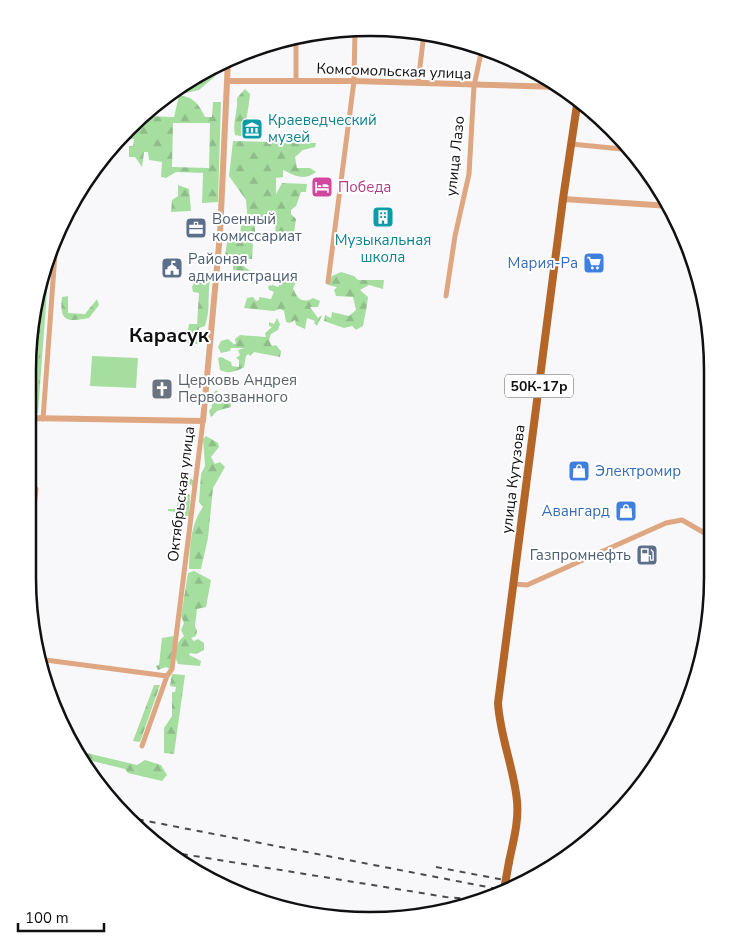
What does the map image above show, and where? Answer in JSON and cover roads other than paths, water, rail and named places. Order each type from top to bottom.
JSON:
[{"type":"main road","name":"улица Кутузова","points":[[505,883],[517,824],[517,799],[503,741],[498,703],[562,199],[576,108]]},
{"type":"street","points":[[328,282],[354,81],[355,37]]},
{"type":"street","points":[[418,83],[423,41]]},
{"type":"street","points":[[296,45],[296,80]]},
{"type":"street","name":"улица Лазо","points":[[446,296],[455,236],[469,174],[474,86],[480,55]]},
{"type":"street","name":"Октябрьская улица","points":[[142,746],[166,676],[172,669],[203,421],[220,234],[228,68]]},
{"type":"street","name":"Комсомольская улица","points":[[228,81],[354,81],[547,87]]},
{"type":"street","points":[[571,144],[620,149]]},
{"type":"street","points":[[562,199],[660,205]]},
{"type":"street","points":[[43,418],[54,262]]},
{"type":"street","points":[[36,418],[203,421]]},
{"type":"street","points":[[513,584],[527,585],[666,523],[682,520],[704,533]]},
{"type":"street","points":[[47,660],[166,676]]},
{"type":"railway","points":[[140,820],[493,888]]},
{"type":"railway","points":[[182,854],[462,898]]},
{"type":"railway","points":[[436,867],[509,881]]},
{"type":"place","name":"Краеведческий музей","points":[[252,129]]},
{"type":"place","name":"Победа","points":[[322,187]]},
{"type":"place","name":"Музыкальная школа","points":[[383,217]]},
{"type":"place","name":"Военный комиссариат","points":[[196,228]]},
{"type":"place","name":"Мария-Ра","points":[[594,263]]},
{"type":"place","name":"Районая администрация","points":[[172,268]]},
{"type":"place","name":"Церковь Андрея Первозванного","points":[[162,389]]},
{"type":"place","name":"Электромир","points":[[579,471]]},
{"type":"place","name":"Авангард","points":[[626,511]]},
{"type":"place","name":"Газпромнефть","points":[[647,555]]},
{"type":"district","name":"Карасук","points":[[169,335]]}]
